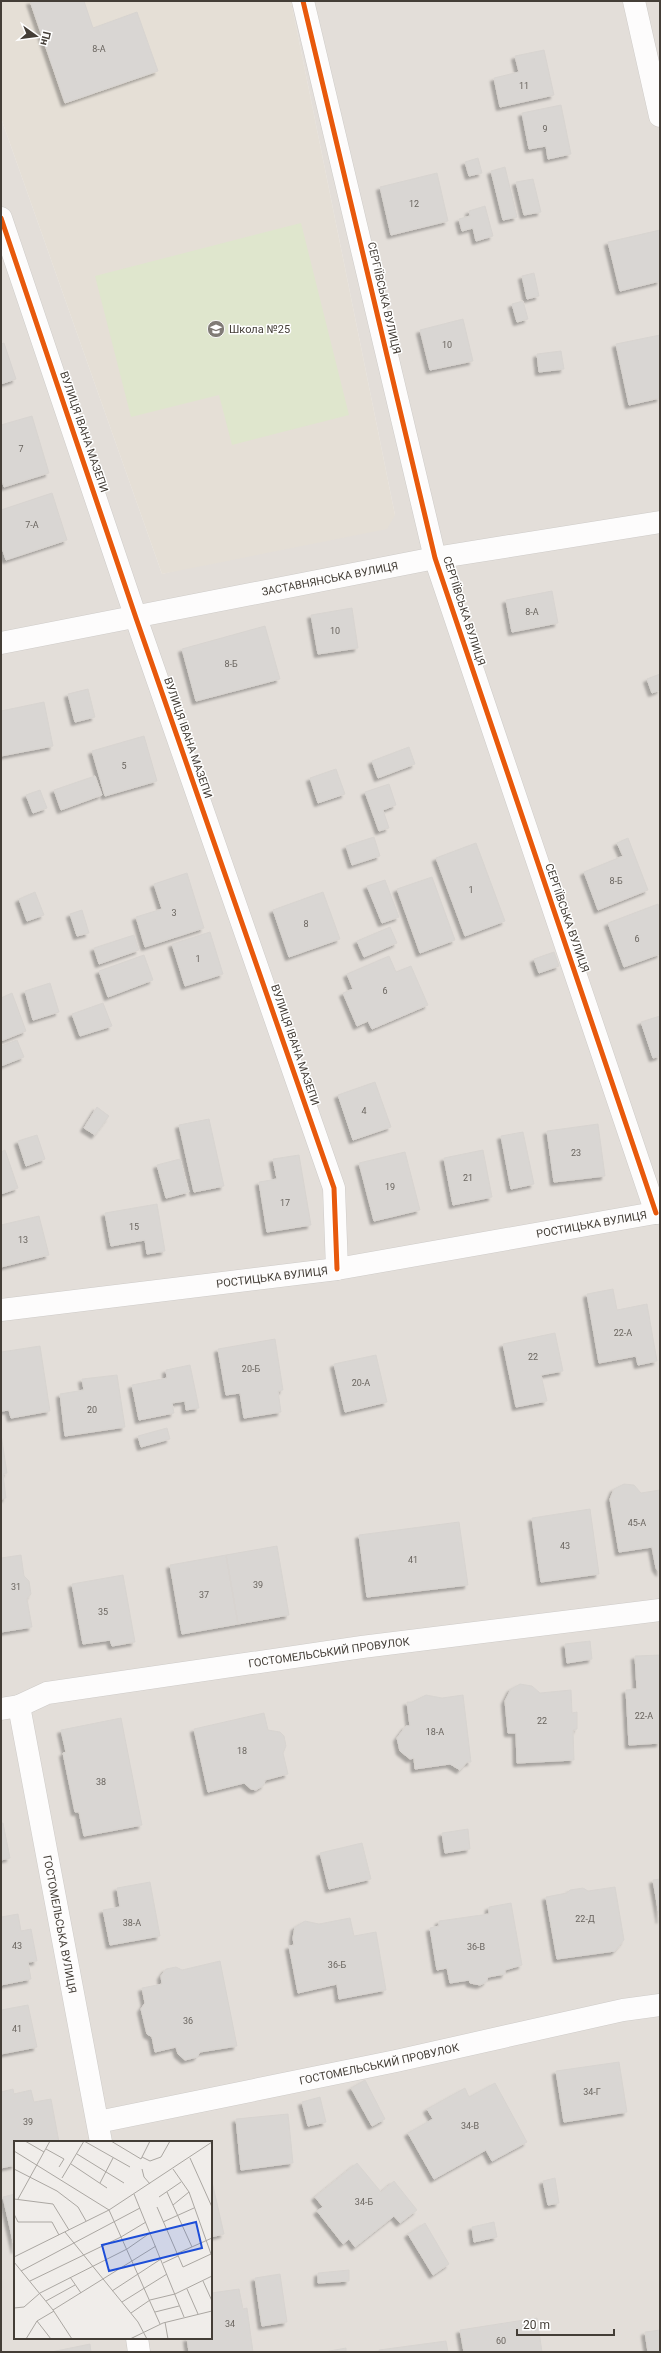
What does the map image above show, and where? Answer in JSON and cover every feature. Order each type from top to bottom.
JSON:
[{"type":"street","name":"СЕРГІЇВСЬКА ВУЛИЦЯ","points":[[303,1],[435,558],[658,1213]]},
{"type":"street","points":[[634,1],[660,116]]},
{"type":"street","name":"ВУЛИЦЯ ІВАНА МАЗЕПИ","points":[[1,218],[136,618],[334,1188],[337,1268]]},
{"type":"street","name":"ЗАСТАВНЯНСЬКА ВУЛИЦЯ","points":[[1,643],[136,618],[435,558],[660,522]]},
{"type":"street","name":"РОСТИЦЬКА ВУЛИЦЯ","points":[[1,1310],[337,1268],[658,1213]]},
{"type":"street","name":"ГОСТОМЕЛЬСЬКИЙ ПРОВУЛОК","points":[[10,1708],[47,1693],[362,1648],[660,1610]]},
{"type":"street","name":"ГОСТОМЕЛЬСЬКА ВУЛИЦЯ","points":[[10,1708],[100,2132]]},
{"type":"street","name":"ГОСТОМЕЛЬСЬКИЙ ПРОВУЛОК","points":[[100,2132],[396,2061],[623,2010],[660,2005]]},
{"type":"street","points":[[137,2339],[140,2352]]},
{"type":"shaded area","name":"Школа №25","points":[[1,1],[291,1],[395,515],[387,529],[162,574],[1,118]]},
{"type":"shaded area","points":[[291,1],[660,1],[660,2352],[1,2352],[1,118],[162,574],[395,515]]},
{"type":"green space","points":[[301,223],[349,415],[232,445],[219,395],[131,417],[95,276]]},
{"type":"building","points":[[30,1],[84,1],[93,28],[137,12],[158,71],[65,103]]},
{"type":"building","points":[[544,50],[554,95],[500,107],[494,78],[519,72],[515,56]]},
{"type":"building","points":[[561,105],[571,154],[548,159],[546,146],[529,149],[522,113]]},
{"type":"building","points":[[478,158],[482,173],[469,176],[465,162]]},
{"type":"building","points":[[505,167],[517,217],[503,220],[491,171]]},
{"type":"building","points":[[437,173],[448,221],[391,235],[380,187]]},
{"type":"building","points":[[533,179],[541,212],[524,215],[516,182]]},
{"type":"building","points":[[485,206],[493,236],[476,241],[473,228],[462,231],[459,219],[470,216],[469,211]]},
{"type":"building","points":[[660,230],[660,281],[620,291],[608,242]]},
{"type":"building","points":[[534,273],[539,296],[527,299],[522,276]]},
{"type":"building","points":[[523,301],[528,319],[517,322],[512,304]]},
{"type":"building","points":[[463,319],[473,361],[430,370],[420,330]]},
{"type":"building","points":[[660,335],[660,398],[629,405],[616,344]]},
{"type":"building","points":[[4,343],[16,379],[1,384],[1,344]]},
{"type":"building","points":[[561,351],[564,369],[539,372],[537,354]]},
{"type":"building","points":[[32,416],[49,473],[4,487],[1,477],[1,425]]},
{"type":"building","points":[[52,493],[67,540],[6,560],[1,545],[1,510]]},
{"type":"building","points":[[552,591],[558,623],[512,632],[506,600]]},
{"type":"building","points":[[352,608],[358,648],[318,654],[311,615]]},
{"type":"building","points":[[265,626],[280,679],[196,701],[182,649]]},
{"type":"building","points":[[660,674],[660,690],[652,693],[647,679]]},
{"type":"building","points":[[88,689],[95,717],[75,722],[68,694]]},
{"type":"building","points":[[44,702],[53,746],[1,756],[1,711]]},
{"type":"building","points":[[144,736],[157,781],[105,796],[92,751]]},
{"type":"building","points":[[409,747],[415,764],[378,778],[372,761]]},
{"type":"building","points":[[336,769],[345,794],[318,803],[310,778]]},
{"type":"building","points":[[95,776],[102,795],[61,810],[54,790]]},
{"type":"building","points":[[389,784],[396,805],[383,810],[389,828],[379,831],[365,792]]},
{"type":"building","points":[[40,790],[47,808],[33,813],[26,795]]},
{"type":"building","points":[[374,837],[380,856],[352,865],[346,846]]},
{"type":"building","points":[[628,838],[648,890],[598,910],[584,872],[623,856],[617,843]]},
{"type":"building","points":[[476,843],[505,921],[465,936],[436,858]]},
{"type":"building","points":[[187,873],[204,928],[145,947],[136,917],[162,909],[154,884]]},
{"type":"building","points":[[432,877],[455,940],[420,953],[397,889]]},
{"type":"building","points":[[385,880],[399,917],[382,923],[367,886]]},
{"type":"building","points":[[35,892],[44,915],[27,921],[19,899]]},
{"type":"building","points":[[323,892],[340,939],[289,957],[273,910]]},
{"type":"building","points":[[658,904],[660,911],[660,954],[624,967],[608,923]]},
{"type":"building","points":[[82,910],[89,933],[77,936],[70,914]]},
{"type":"building","points":[[390,927],[397,943],[364,957],[357,941]]},
{"type":"building","points":[[210,932],[223,974],[185,986],[172,944]]},
{"type":"building","points":[[134,935],[139,950],[99,964],[94,948]]},
{"type":"building","points":[[554,952],[559,966],[539,973],[534,959]]},
{"type":"building","points":[[144,955],[153,980],[108,997],[99,971]]},
{"type":"building","points":[[389,956],[396,972],[411,966],[428,1005],[372,1029],[368,1021],[357,1026],[343,993],[353,989],[347,974]]},
{"type":"building","points":[[50,983],[59,1012],[33,1020],[25,991]]},
{"type":"building","points":[[12,993],[26,1031],[1,1041],[1,998]]},
{"type":"building","points":[[103,1003],[112,1026],[80,1036],[72,1014]]},
{"type":"building","points":[[660,1016],[660,1056],[653,1058],[641,1022]]},
{"type":"building","points":[[17,1040],[24,1057],[1,1066],[1,1046]]},
{"type":"building","points":[[375,1082],[391,1127],[353,1140],[338,1095]]},
{"type":"building","points":[[97,1107],[109,1116],[95,1135],[84,1128]]},
{"type":"building","points":[[209,1119],[224,1186],[194,1192],[179,1125]]},
{"type":"building","points":[[598,1124],[605,1176],[554,1182],[547,1131]]},
{"type":"building","points":[[523,1132],[534,1184],[511,1189],[501,1136]]},
{"type":"building","points":[[37,1135],[45,1159],[26,1166],[18,1141]]},
{"type":"building","points":[[5,1150],[18,1188],[1,1194],[1,1152]]},
{"type":"building","points":[[483,1150],[492,1197],[453,1205],[444,1158]]},
{"type":"building","points":[[405,1152],[420,1210],[374,1221],[359,1163]]},
{"type":"building","points":[[299,1155],[311,1225],[267,1232],[259,1182],[277,1179],[273,1159]]},
{"type":"building","points":[[180,1159],[189,1192],[166,1198],[157,1165]]},
{"type":"building","points":[[157,1204],[165,1251],[147,1254],[145,1240],[111,1246],[105,1213]]},
{"type":"building","points":[[39,1216],[49,1255],[1,1267],[1,1225]]},
{"type":"building","points":[[613,1289],[617,1310],[647,1304],[657,1361],[638,1365],[636,1356],[599,1363],[587,1294]]},
{"type":"building","points":[[555,1333],[563,1371],[541,1375],[547,1401],[516,1407],[503,1344]]},
{"type":"building","points":[[275,1339],[283,1390],[278,1391],[281,1412],[244,1418],[240,1393],[226,1395],[218,1349]]},
{"type":"building","points":[[40,1346],[50,1411],[11,1418],[9,1410],[2,1411],[1,1352]]},
{"type":"building","points":[[376,1355],[387,1402],[345,1412],[334,1364]]},
{"type":"building","points":[[190,1365],[199,1408],[186,1410],[185,1401],[172,1403],[174,1413],[139,1420],[132,1385],[167,1378],[166,1370]]},
{"type":"building","points":[[117,1375],[125,1427],[65,1436],[60,1394],[84,1390],[82,1379]]},
{"type":"building","points":[[167,1428],[170,1439],[141,1447],[138,1436]]},
{"type":"building","points":[[1,1434],[7,1473],[3,1474],[6,1498],[1,1499]]},
{"type":"building","points":[[624,1484],[634,1485],[641,1493],[660,1490],[660,1573],[656,1568],[652,1547],[619,1552],[610,1499],[614,1489]]},
{"type":"building","points":[[590,1509],[599,1574],[541,1582],[532,1518]]},
{"type":"building","points":[[459,1522],[468,1585],[367,1597],[359,1535]]},
{"type":"building","points":[[277,1546],[289,1615],[238,1624],[226,1555]]},
{"type":"building","points":[[21,1555],[24,1576],[29,1581],[31,1594],[27,1599],[32,1627],[1,1632],[1,1558]]},
{"type":"building","points":[[226,1555],[238,1624],[182,1634],[170,1565]]},
{"type":"building","points":[[123,1575],[135,1642],[112,1646],[110,1640],[83,1644],[72,1584]]},
{"type":"building","points":[[590,1641],[592,1659],[567,1663],[565,1644]]},
{"type":"building","points":[[660,1655],[660,1743],[629,1745],[626,1690],[637,1689],[635,1656]]},
{"type":"building","points":[[520,1684],[532,1686],[540,1693],[571,1690],[572,1713],[577,1712],[577,1729],[573,1730],[574,1760],[517,1763],[516,1733],[508,1733],[505,1701],[511,1689]]},
{"type":"building","points":[[426,1695],[442,1698],[463,1695],[471,1762],[467,1762],[460,1770],[450,1764],[415,1769],[414,1758],[410,1759],[400,1751],[397,1738],[406,1726],[410,1726],[407,1702],[412,1702]]},
{"type":"building","points":[[264,1713],[268,1730],[280,1732],[284,1736],[286,1746],[283,1753],[288,1774],[265,1780],[264,1785],[256,1790],[251,1789],[244,1783],[208,1792],[194,1729]]},
{"type":"building","points":[[121,1718],[142,1825],[84,1836],[79,1812],[75,1812],[63,1753],[66,1752],[61,1730]]},
{"type":"building","points":[[1,1823],[3,1823],[10,1858],[1,1860]]},
{"type":"building","points":[[468,1829],[470,1849],[445,1853],[442,1833]]},
{"type":"building","points":[[362,1843],[371,1879],[329,1889],[320,1853]]},
{"type":"building","points":[[660,1879],[660,1920],[653,1880]]},
{"type":"building","points":[[150,1882],[160,1936],[110,1945],[103,1910],[120,1907],[117,1888]]},
{"type":"building","points":[[615,1887],[624,1940],[615,1951],[557,1959],[546,1897],[583,1888],[588,1891]]},
{"type":"building","points":[[511,1903],[522,1965],[505,1970],[505,1974],[488,1977],[486,1982],[480,1985],[470,1983],[469,1980],[450,1983],[447,1968],[437,1970],[430,1928],[439,1926],[439,1921],[489,1914],[489,1907]]},
{"type":"building","points":[[18,1914],[21,1931],[31,1929],[37,1961],[28,1962],[31,1979],[1,1985],[1,1917]]},
{"type":"building","points":[[350,1918],[354,1936],[376,1932],[386,1990],[339,1999],[337,1984],[298,1993],[289,1946],[294,1945],[293,1938],[295,1927],[305,1921],[319,1924]]},
{"type":"building","points":[[220,1961],[237,2046],[200,2052],[197,2057],[185,2060],[178,2054],[176,2047],[155,2052],[152,2037],[147,2034],[141,2009],[145,2003],[142,1988],[162,1984],[161,1976],[166,1969],[176,1967],[182,1970]]},
{"type":"building","points":[[28,2005],[37,2047],[1,2054],[1,2010]]},
{"type":"building","points":[[619,2062],[627,2112],[564,2122],[556,2071]]},
{"type":"building","points":[[365,2080],[385,2119],[372,2126],[351,2088]]},
{"type":"building","points":[[495,2083],[527,2142],[492,2161],[486,2150],[434,2179],[408,2133],[433,2119],[427,2109],[465,2088],[469,2097]]},
{"type":"building","points":[[13,2089],[14,2094],[31,2090],[34,2102],[51,2099],[59,2141],[14,2141],[14,2165],[1,2168],[1,2092]]},
{"type":"building","points":[[320,2097],[326,2122],[308,2126],[302,2102]]},
{"type":"building","points":[[288,2114],[293,2163],[241,2170],[236,2119]]},
{"type":"building","points":[[357,2163],[381,2192],[394,2181],[417,2210],[400,2223],[394,2216],[355,2247],[349,2239],[343,2244],[317,2211],[323,2207],[315,2197]]},
{"type":"building","points":[[555,2178],[559,2203],[548,2205],[543,2181]]},
{"type":"building","points":[[212,2181],[224,2234],[212,2237]]},
{"type":"building","points":[[14,2194],[14,2246],[3,2197]]},
{"type":"building","points":[[494,2222],[497,2237],[474,2242],[472,2227]]},
{"type":"building","points":[[425,2223],[449,2264],[433,2275],[408,2234]]},
{"type":"building","points":[[349,2270],[349,2281],[318,2283],[318,2273]]},
{"type":"building","points":[[280,2274],[287,2322],[262,2326],[255,2278]]},
{"type":"building","points":[[239,2289],[243,2309],[247,2308],[253,2352],[189,2352],[187,2339],[212,2339],[212,2293]]},
{"type":"building","points":[[537,2318],[542,2352],[464,2352],[460,2330]]},
{"type":"building","points":[[660,2330],[660,2352],[648,2352],[645,2332]]},
{"type":"building","points":[[446,2341],[448,2352],[379,2352],[379,2350]]},
{"type":"building","points":[[90,2344],[91,2352],[51,2352]]},
{"type":"building","points":[[346,2348],[346,2352],[324,2352]]},
{"type":"cycle path","points":[[303,1],[435,558],[656,1213]]},
{"type":"cycle path","points":[[1,218],[136,618],[334,1188],[337,1269]]},
{"type":"place","name":"Школа №25","points":[[216,329]]}]
